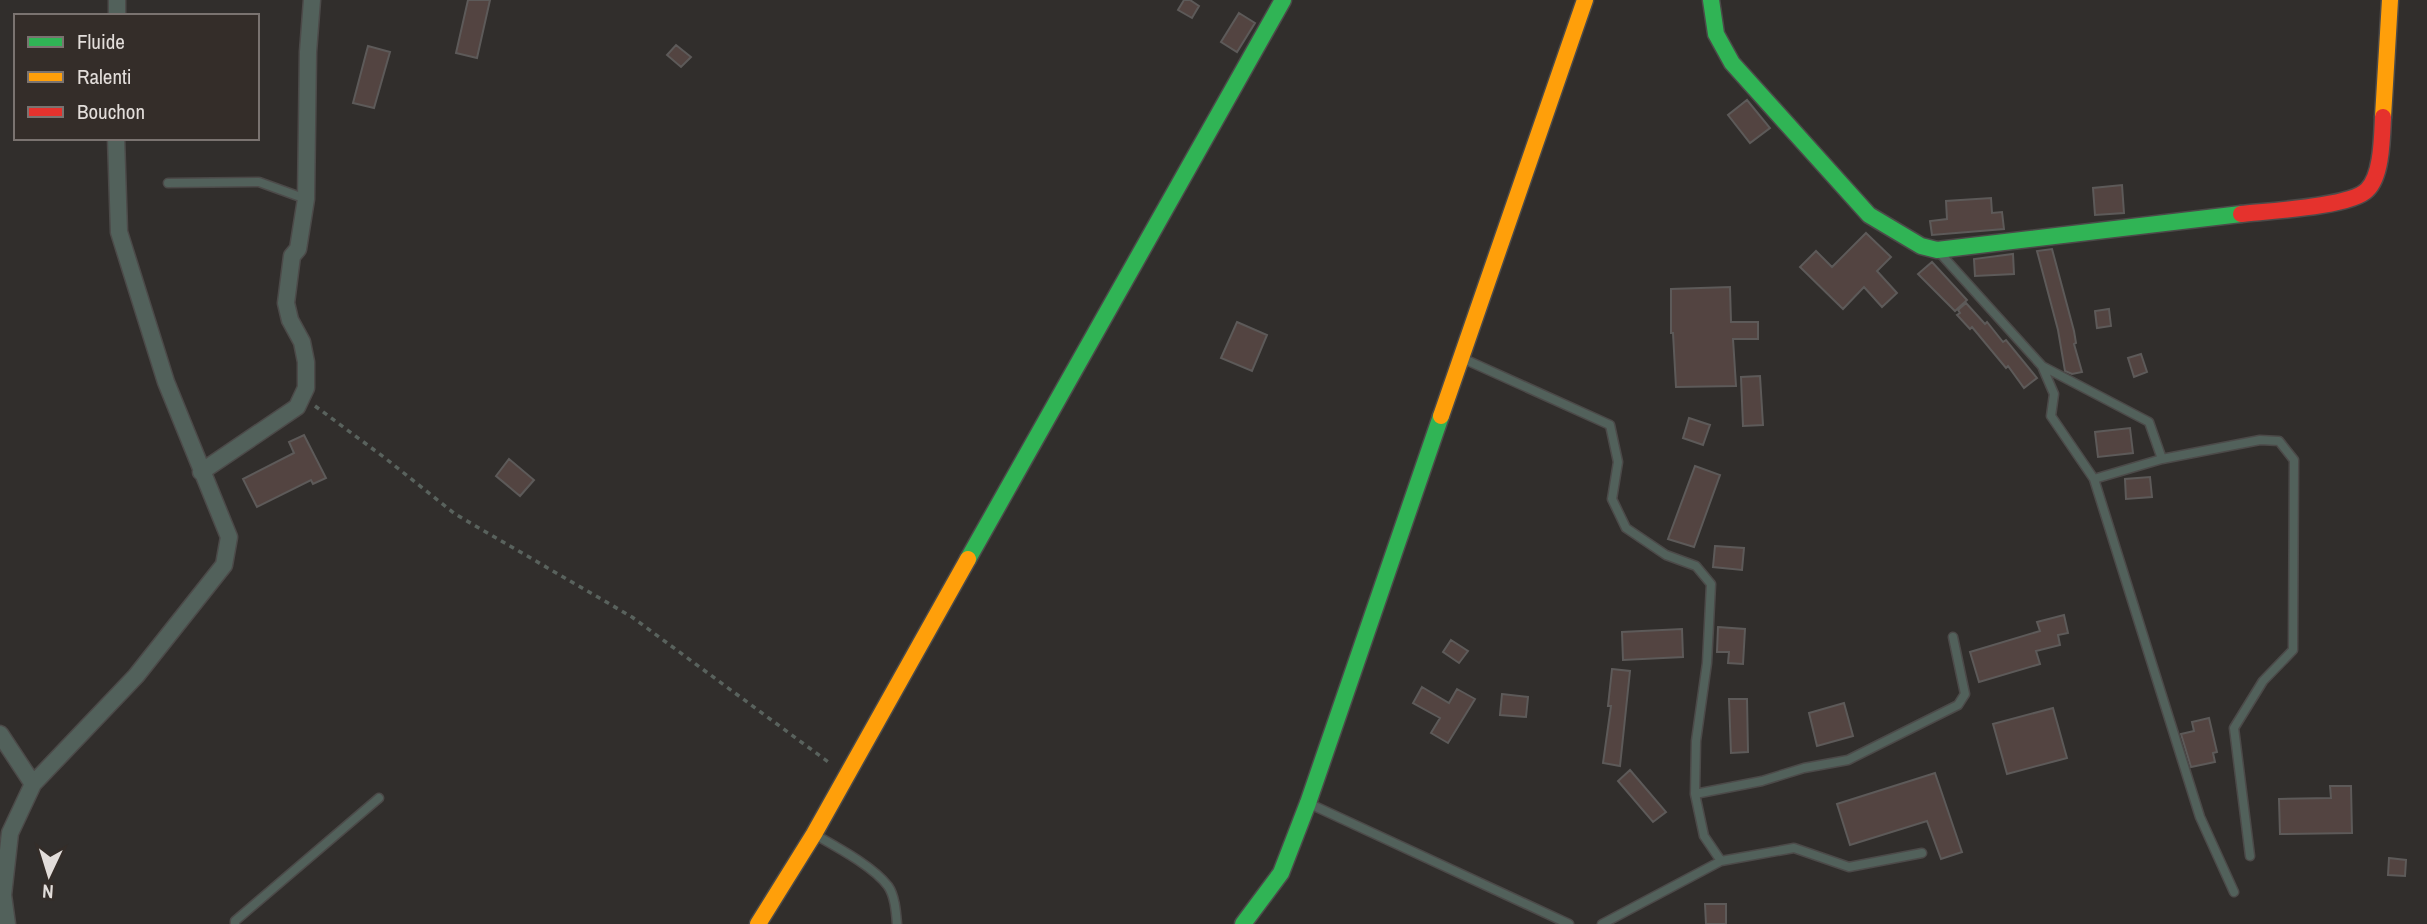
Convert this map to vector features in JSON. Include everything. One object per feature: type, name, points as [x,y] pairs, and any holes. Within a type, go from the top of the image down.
[{"type":"street","points":[[201,472],[297,407],[306,388],[306,362],[302,342],[290,320],[286,303],[292,256],[298,249],[306,199],[308,52],[313,0]]},
{"type":"street","points":[[758,924],[814,834],[1283,0]]},
{"type":"street","points":[[1243,924],[1281,873],[1308,803],[1585,0]]},
{"type":"street","points":[[1711,0],[1716,34],[1732,63],[1869,215],[1921,246],[1937,250],[2347,201],[2368,190],[2380,162],[2390,0]]},
{"type":"street","points":[[7,924],[3,895],[10,833],[33,784],[136,676],[224,565],[229,537],[156,355],[119,232],[116,140]]},
{"type":"street","points":[[0,734],[33,784]]},
{"type":"lane","points":[[168,183],[259,182],[306,199]]},
{"type":"lane","points":[[1937,250],[2042,366],[2054,394],[2051,416],[2094,479],[2200,817],[2234,892]]},
{"type":"lane","points":[[1461,357],[1609,425],[1618,462],[1612,499],[1626,528],[1666,555],[1696,566],[1711,584],[1707,663],[1696,741],[1695,794],[1704,836],[1721,861]]},
{"type":"lane","points":[[2042,366],[2149,422],[2162,459]]},
{"type":"lane","points":[[2094,479],[2162,459],[2260,440],[2280,440],[2294,460],[2293,650],[2263,681],[2234,728],[2250,856]]},
{"type":"lane","points":[[1695,794],[1762,781],[1804,768],[1848,761],[1958,705],[1965,694],[1953,637]]},
{"type":"lane","points":[[235,924],[235,921],[379,798]]},
{"type":"lane","points":[[1308,803],[1569,924]]},
{"type":"lane","points":[[814,834],[854,857],[888,886],[896,908],[897,924]]},
{"type":"lane","points":[[1602,924],[1721,861],[1794,848],[1849,867],[1922,853]]},
{"type":"path","points":[[302,396],[385,457],[455,514],[632,618],[846,776]]},
{"type":"building","points":[[468,0],[490,0],[477,58],[456,53]]},
{"type":"building","points":[[1184,0],[1190,0],[1199,6],[1192,18],[1178,10]]},
{"type":"building","points":[[1239,13],[1255,23],[1237,52],[1221,42]]},
{"type":"building","points":[[676,45],[691,57],[681,67],[667,55]]},
{"type":"building","points":[[368,46],[390,52],[374,108],[353,103]]},
{"type":"building","points":[[1747,100],[1770,128],[1750,143],[1728,115]]},
{"type":"building","points":[[2122,185],[2124,213],[2095,215],[2093,188]]},
{"type":"building","points":[[1991,198],[1992,213],[2002,212],[2004,229],[1932,235],[1930,221],[1947,219],[1946,201]]},
{"type":"building","points":[[1866,233],[1891,257],[1877,271],[1897,293],[1882,307],[1864,287],[1843,309],[1800,267],[1816,251],[1832,267]]},
{"type":"building","points":[[2052,249],[2082,372],[2072,374],[2065,371],[2058,330],[2037,251]]},
{"type":"building","points":[[2013,254],[2014,274],[1975,276],[1974,259]]},
{"type":"building","points":[[1932,262],[1967,300],[1955,311],[1918,274]]},
{"type":"building","points":[[1730,287],[1731,322],[1758,322],[1758,339],[1733,339],[1736,386],[1676,387],[1671,333],[1671,289]]},
{"type":"building","points":[[1966,303],[1985,324],[1987,322],[2003,342],[2006,340],[2037,378],[2024,388],[2008,366],[2006,368],[1972,327],[1970,329],[1957,315],[1960,313],[1958,310]]},
{"type":"building","points":[[2109,309],[2111,326],[2097,328],[2095,311]]},
{"type":"building","points":[[1237,322],[1267,335],[1252,371],[1221,358]]},
{"type":"building","points":[[2141,354],[2147,372],[2134,377],[2128,358]]},
{"type":"building","points":[[1760,376],[1763,425],[1743,426],[1741,377]]},
{"type":"building","points":[[1689,418],[1710,425],[1703,445],[1683,438]]},
{"type":"building","points":[[2130,428],[2133,453],[2098,457],[2095,432]]},
{"type":"building","points":[[304,435],[326,478],[313,484],[311,480],[257,507],[243,479],[294,453],[289,442]]},
{"type":"building","points":[[509,459],[534,480],[520,496],[496,476]]},
{"type":"building","points":[[1695,466],[1720,475],[1694,547],[1668,539]]},
{"type":"building","points":[[2150,477],[2152,497],[2126,499],[2125,479]]},
{"type":"building","points":[[1715,546],[1744,548],[1742,570],[1713,567]]},
{"type":"building","points":[[2064,615],[2068,633],[2058,635],[2060,645],[2036,651],[2040,664],[1979,682],[1970,652],[2040,631],[2037,622]]},
{"type":"building","points":[[1718,627],[1745,629],[1743,664],[1728,663],[1729,652],[1717,652]]},
{"type":"building","points":[[1682,629],[1683,657],[1623,660],[1622,632]]},
{"type":"building","points":[[1451,640],[1468,651],[1459,663],[1443,652]]},
{"type":"building","points":[[1612,669],[1630,671],[1620,766],[1603,763],[1611,706],[1608,706]]},
{"type":"building","points":[[1422,687],[1449,703],[1457,689],[1475,699],[1448,743],[1431,733],[1440,718],[1413,703]]},
{"type":"building","points":[[1502,694],[1528,697],[1526,717],[1500,715]]},
{"type":"building","points":[[1729,699],[1747,699],[1748,752],[1731,753]]},
{"type":"building","points":[[1844,703],[1853,736],[1817,746],[1809,713]]},
{"type":"building","points":[[2053,708],[2067,758],[2007,774],[1993,724]]},
{"type":"building","points":[[2209,718],[2217,752],[2213,753],[2215,762],[2191,767],[2181,734],[2194,731],[2192,722]]},
{"type":"building","points":[[1630,770],[1666,812],[1653,822],[1618,781]]},
{"type":"building","points":[[1935,773],[1962,852],[1941,859],[1927,821],[1850,845],[1837,804]]},
{"type":"building","points":[[2330,786],[2351,786],[2352,833],[2280,834],[2279,799],[2331,798]]},
{"type":"building","points":[[2389,858],[2406,860],[2405,876],[2388,875]]},
{"type":"building","points":[[1705,904],[1726,904],[1726,924],[1706,924]]},
{"type":"traffic: fast","points":[[968,559],[1283,0]]},
{"type":"traffic: fast","points":[[1711,0],[1716,34],[1732,63],[1869,215],[1921,246],[1937,250],[2241,214]]},
{"type":"traffic: fast","points":[[1243,924],[1281,873],[1308,803],[1441,416]]},
{"type":"traffic: slow","points":[[1441,416],[1585,0]]},
{"type":"traffic: slow","points":[[2383,117],[2390,0]]},
{"type":"traffic: slow","points":[[758,924],[814,834],[968,559]]},
{"type":"traffic: jam","points":[[2241,214],[2327,204],[2358,196],[2367,190],[2376,176],[2383,117]]}]
